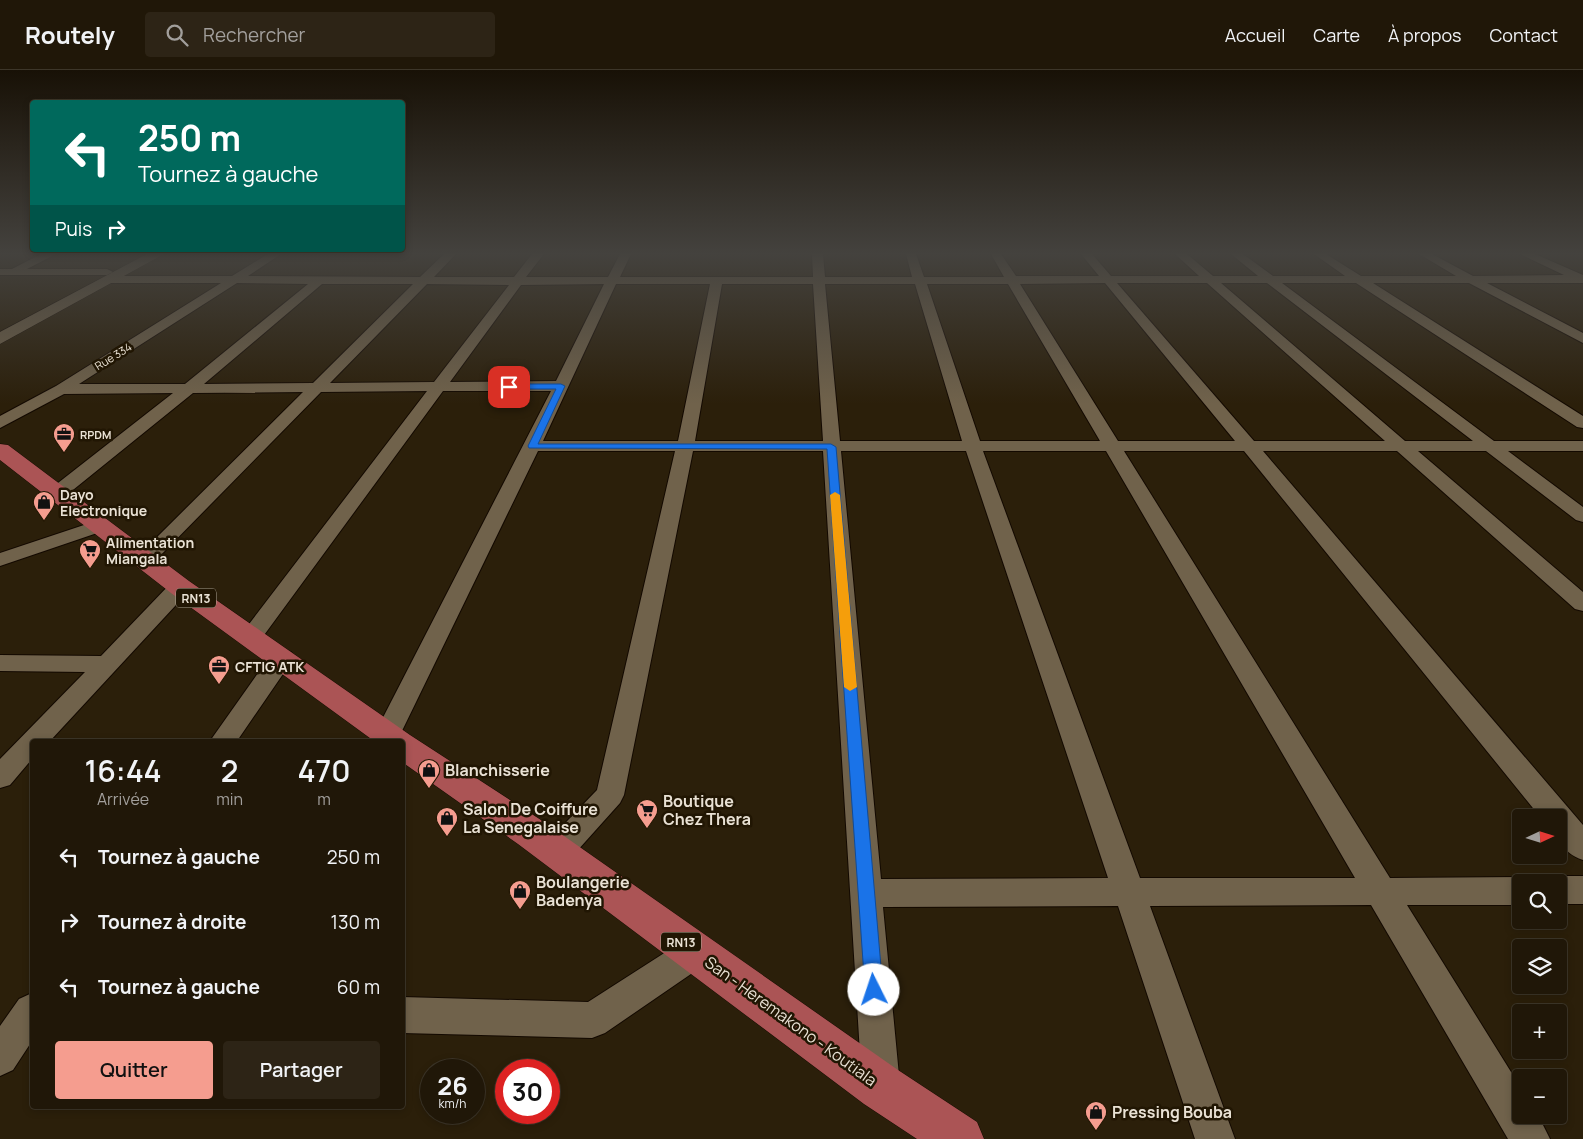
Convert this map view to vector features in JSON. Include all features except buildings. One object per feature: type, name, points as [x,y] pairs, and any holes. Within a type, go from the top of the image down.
[{"type":"main road","points":[[0,327],[48,304]]},
{"type":"main road","points":[[0,338],[59,304]]},
{"type":"main road","name":"San - Heremakono - Koutiala","points":[[0,450],[180,587],[394,739]]},
{"type":"main road","name":"San - Heremakono - Koutiala","points":[[405,747],[557,852],[882,1087],[960,1139]]},
{"type":"street","name":"Rue 334","points":[[0,422],[61,389],[197,304]]},
{"type":"street","points":[[56,494],[188,389],[290,304]]},
{"type":"street","points":[[145,560],[400,304]]},
{"type":"street","points":[[251,637],[502,304]]},
{"type":"street","points":[[395,739],[532,446],[601,304]]},
{"type":"street","points":[[557,852],[610,795],[685,447],[713,304]]},
{"type":"street","points":[[821,304],[882,1087]]},
{"type":"street","points":[[928,304],[973,446],[1198,1085],[1215,1139]]},
{"type":"street","points":[[1026,304],[1530,1139]]},
{"type":"street","points":[[1128,304],[1552,809]]},
{"type":"street","points":[[1237,304],[1583,604]]},
{"type":"street","points":[[1301,304],[1583,516]]},
{"type":"street","points":[[1396,304],[1583,423]]},
{"type":"street","points":[[1517,304],[1583,339]]},
{"type":"street","points":[[61,389],[561,386]]},
{"type":"street","points":[[532,446],[1583,446]]},
{"type":"street","points":[[0,560],[99,526]]},
{"type":"street","points":[[36,739],[180,587]]},
{"type":"street","points":[[224,739],[282,658]]},
{"type":"street","points":[[0,663],[106,664]]},
{"type":"street","points":[[0,777],[30,745]]},
{"type":"street","points":[[1568,829],[1583,847]]},
{"type":"street","points":[[1567,890],[1583,890]]},
{"type":"street","points":[[867,893],[1512,891]]},
{"type":"street","points":[[405,1015],[592,1020],[695,952]]},
{"type":"street","points":[[0,1057],[30,1014]]},
{"type":"slow traffic","points":[[835,495],[850,687]]},
{"type":"place","name":"RPDM","points":[[64,453]]},
{"type":"place","name":"Dayo Electronique","points":[[44,521]]},
{"type":"place","name":"Alimentation Miangala","points":[[90,569]]},
{"type":"place","name":"CFTIG ATK","points":[[219,685]]},
{"type":"place","name":"Blanchisserie","points":[[429,789]]},
{"type":"place","name":"Boutique Chez Thera","points":[[647,829]]},
{"type":"place","name":"Salon De Coiffure La Senegalaise","points":[[447,837]]},
{"type":"place","name":"Boulangerie Badenya","points":[[520,910]]},
{"type":"place","name":"Pressing Bouba","points":[[1096,1131]]},
{"type":"route","points":[[509,387],[561,386],[532,446],[831,447],[874,990]]}]
